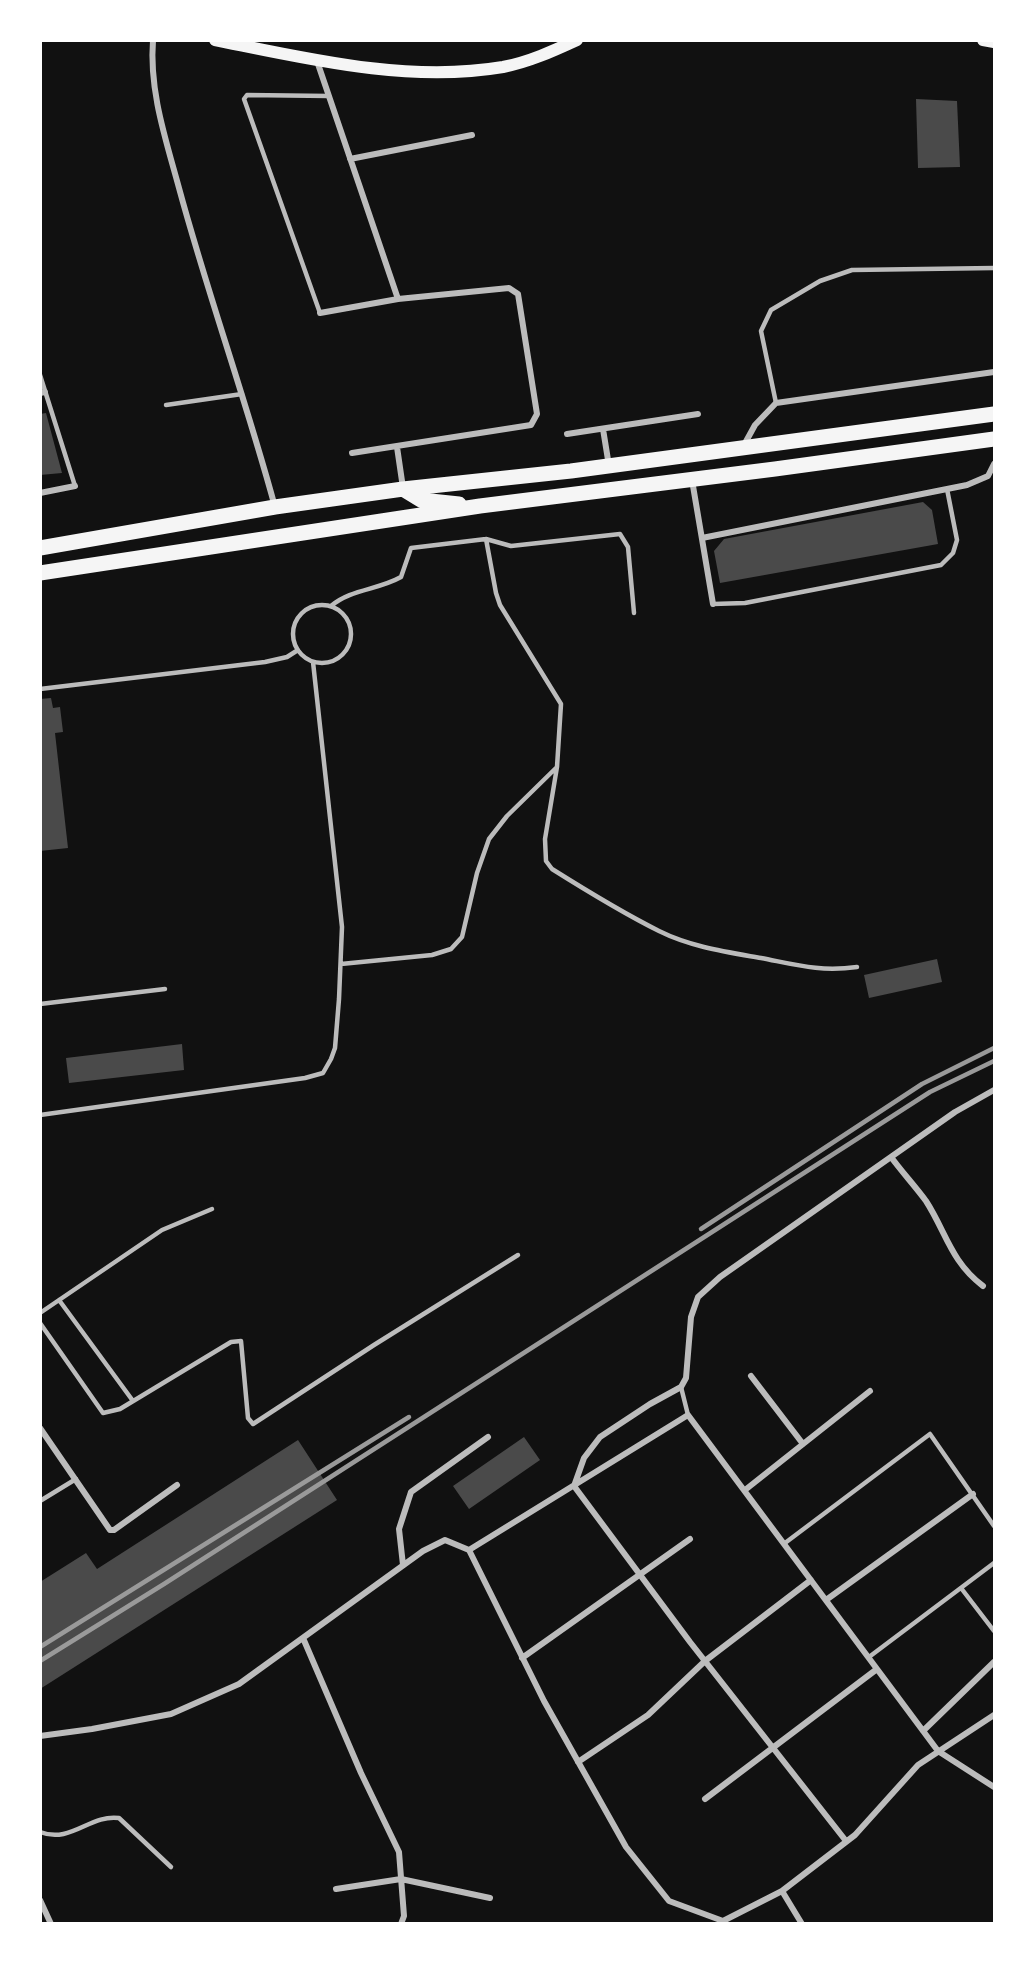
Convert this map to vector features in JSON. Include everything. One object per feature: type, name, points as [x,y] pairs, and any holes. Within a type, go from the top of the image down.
[{"type":"highway","points":[[40,548],[275,507],[404,489],[609,466],[994,414]]},
{"type":"highway","points":[[40,573],[480,506],[994,439]]},
{"type":"highway","points":[[404,489],[421,500],[480,506]]},
{"type":"main road","points":[[215,40],[317,60],[412,72],[504,67],[543,55],[577,40]]},
{"type":"main road","points":[[983,40],[994,42]]},
{"type":"street","points":[[153,40],[151,59],[159,115],[195,247],[275,507]]},
{"type":"street","points":[[317,60],[398,299]]},
{"type":"street","points":[[350,159],[472,135]]},
{"type":"street","points":[[320,313],[398,299],[509,288],[518,294],[537,414],[531,426],[352,453]]},
{"type":"street","points":[[742,448],[755,425],[776,403],[994,372]]},
{"type":"street","points":[[567,434],[698,414]]},
{"type":"street","points":[[603,429],[609,466]]},
{"type":"street","points":[[398,447],[404,489]]},
{"type":"street","points":[[702,538],[967,485],[988,476],[994,464]]},
{"type":"street","points":[[692,480],[713,604]]},
{"type":"street","points":[[40,493],[75,486]]},
{"type":"street","points":[[574,1486],[584,1458],[600,1437],[650,1404],[681,1387],[686,1378],[691,1317],[698,1297],[720,1277],[955,1112],[994,1090]]},
{"type":"street","points":[[891,1157],[926,1202],[956,1258],[983,1286]]},
{"type":"street","points":[[751,1376],[803,1444]]},
{"type":"street","points":[[745,1490],[870,1391]]},
{"type":"street","points":[[469,1550],[688,1415],[938,1751],[994,1787]]},
{"type":"street","points":[[40,1428],[110,1530],[114,1530],[177,1485]]},
{"type":"street","points":[[403,1565],[399,1529],[411,1492],[488,1437]]},
{"type":"street","points":[[574,1486],[705,1661],[846,1841]]},
{"type":"street","points":[[826,1600],[973,1494]]},
{"type":"street","points":[[522,1658],[690,1539]]},
{"type":"street","points":[[40,1736],[92,1730],[171,1714],[239,1684],[423,1551],[445,1540],[469,1550],[522,1658],[626,1847],[669,1901],[723,1921],[782,1891],[855,1835],[918,1765],[994,1715]]},
{"type":"street","points":[[578,1762],[648,1715],[705,1661],[811,1580]]},
{"type":"street","points":[[303,1638],[361,1773],[399,1852],[404,1916],[401,1923]]},
{"type":"street","points":[[923,1731],[994,1662]]},
{"type":"street","points":[[705,1799],[877,1669]]},
{"type":"street","points":[[336,1889],[401,1879],[490,1898]]},
{"type":"street","points":[[782,1891],[802,1923]]},
{"type":"street","points":[[40,1900],[51,1923]]},
{"type":"lane","points":[[320,313],[244,99],[247,95],[329,96]]},
{"type":"lane","points":[[776,403],[761,331],[771,310],[820,281],[852,270],[994,268]]},
{"type":"lane","points":[[40,375],[43,392],[75,486]]},
{"type":"lane","points":[[166,405],[242,394]]},
{"type":"lane","points":[[713,604],[745,603],[941,565],[953,553],[957,540],[947,489]]},
{"type":"lane","points":[[331,606],[346,617],[350,625],[350,642],[346,651],[334,661],[313,662],[298,650],[294,642],[295,625],[305,610],[331,606],[338,600],[356,592],[389,584],[401,578],[411,548],[486,538],[511,546],[620,534],[628,547],[634,613]]},
{"type":"lane","points":[[486,538],[500,605],[561,704],[557,767],[545,839],[546,861],[552,869],[661,932],[700,946],[819,970],[857,967]]},
{"type":"lane","points":[[40,688],[265,662],[287,657],[298,650]]},
{"type":"lane","points":[[40,1114],[305,1078],[323,1073],[335,1048],[342,927],[313,662]]},
{"type":"lane","points":[[340,964],[432,955],[451,949],[462,938],[477,873],[489,839],[507,816],[557,767]]},
{"type":"lane","points":[[40,1004],[165,989]]},
{"type":"lane","points":[[40,1313],[162,1230],[212,1209]]},
{"type":"lane","points":[[40,1323],[104,1413],[120,1409],[231,1342],[241,1341],[248,1418],[253,1424],[518,1255]]},
{"type":"lane","points":[[59,1300],[133,1401]]},
{"type":"lane","points":[[681,1387],[688,1415]]},
{"type":"lane","points":[[785,1543],[930,1434],[994,1526]]},
{"type":"lane","points":[[40,1501],[75,1479]]},
{"type":"lane","points":[[869,1657],[994,1563]]},
{"type":"lane","points":[[961,1588],[994,1631]]},
{"type":"lane","points":[[40,1832],[49,1836],[67,1834],[105,1818],[119,1818],[171,1867]]},
{"type":"building","points":[[916,99],[957,101],[960,167],[918,168]]},
{"type":"building","points":[[46,413],[62,473],[40,475],[40,414]]},
{"type":"building","points":[[923,502],[932,510],[938,544],[720,583],[714,551],[724,539]]},
{"type":"building","points":[[51,698],[53,708],[60,707],[63,732],[55,733],[68,848],[40,851],[40,699]]},
{"type":"building","points":[[937,959],[942,982],[869,998],[864,975]]},
{"type":"building","points":[[182,1044],[184,1070],[69,1083],[66,1058]]},
{"type":"building","points":[[524,1437],[540,1460],[469,1509],[453,1486]]},
{"type":"building","points":[[298,1440],[337,1500],[40,1689],[40,1582],[86,1553],[97,1569]]},
{"type":"railway","points":[[701,1229],[922,1084],[994,1048]]},
{"type":"railway","points":[[40,1661],[164,1584],[930,1092],[994,1061]]},
{"type":"railway","points":[[40,1647],[409,1417]]}]
